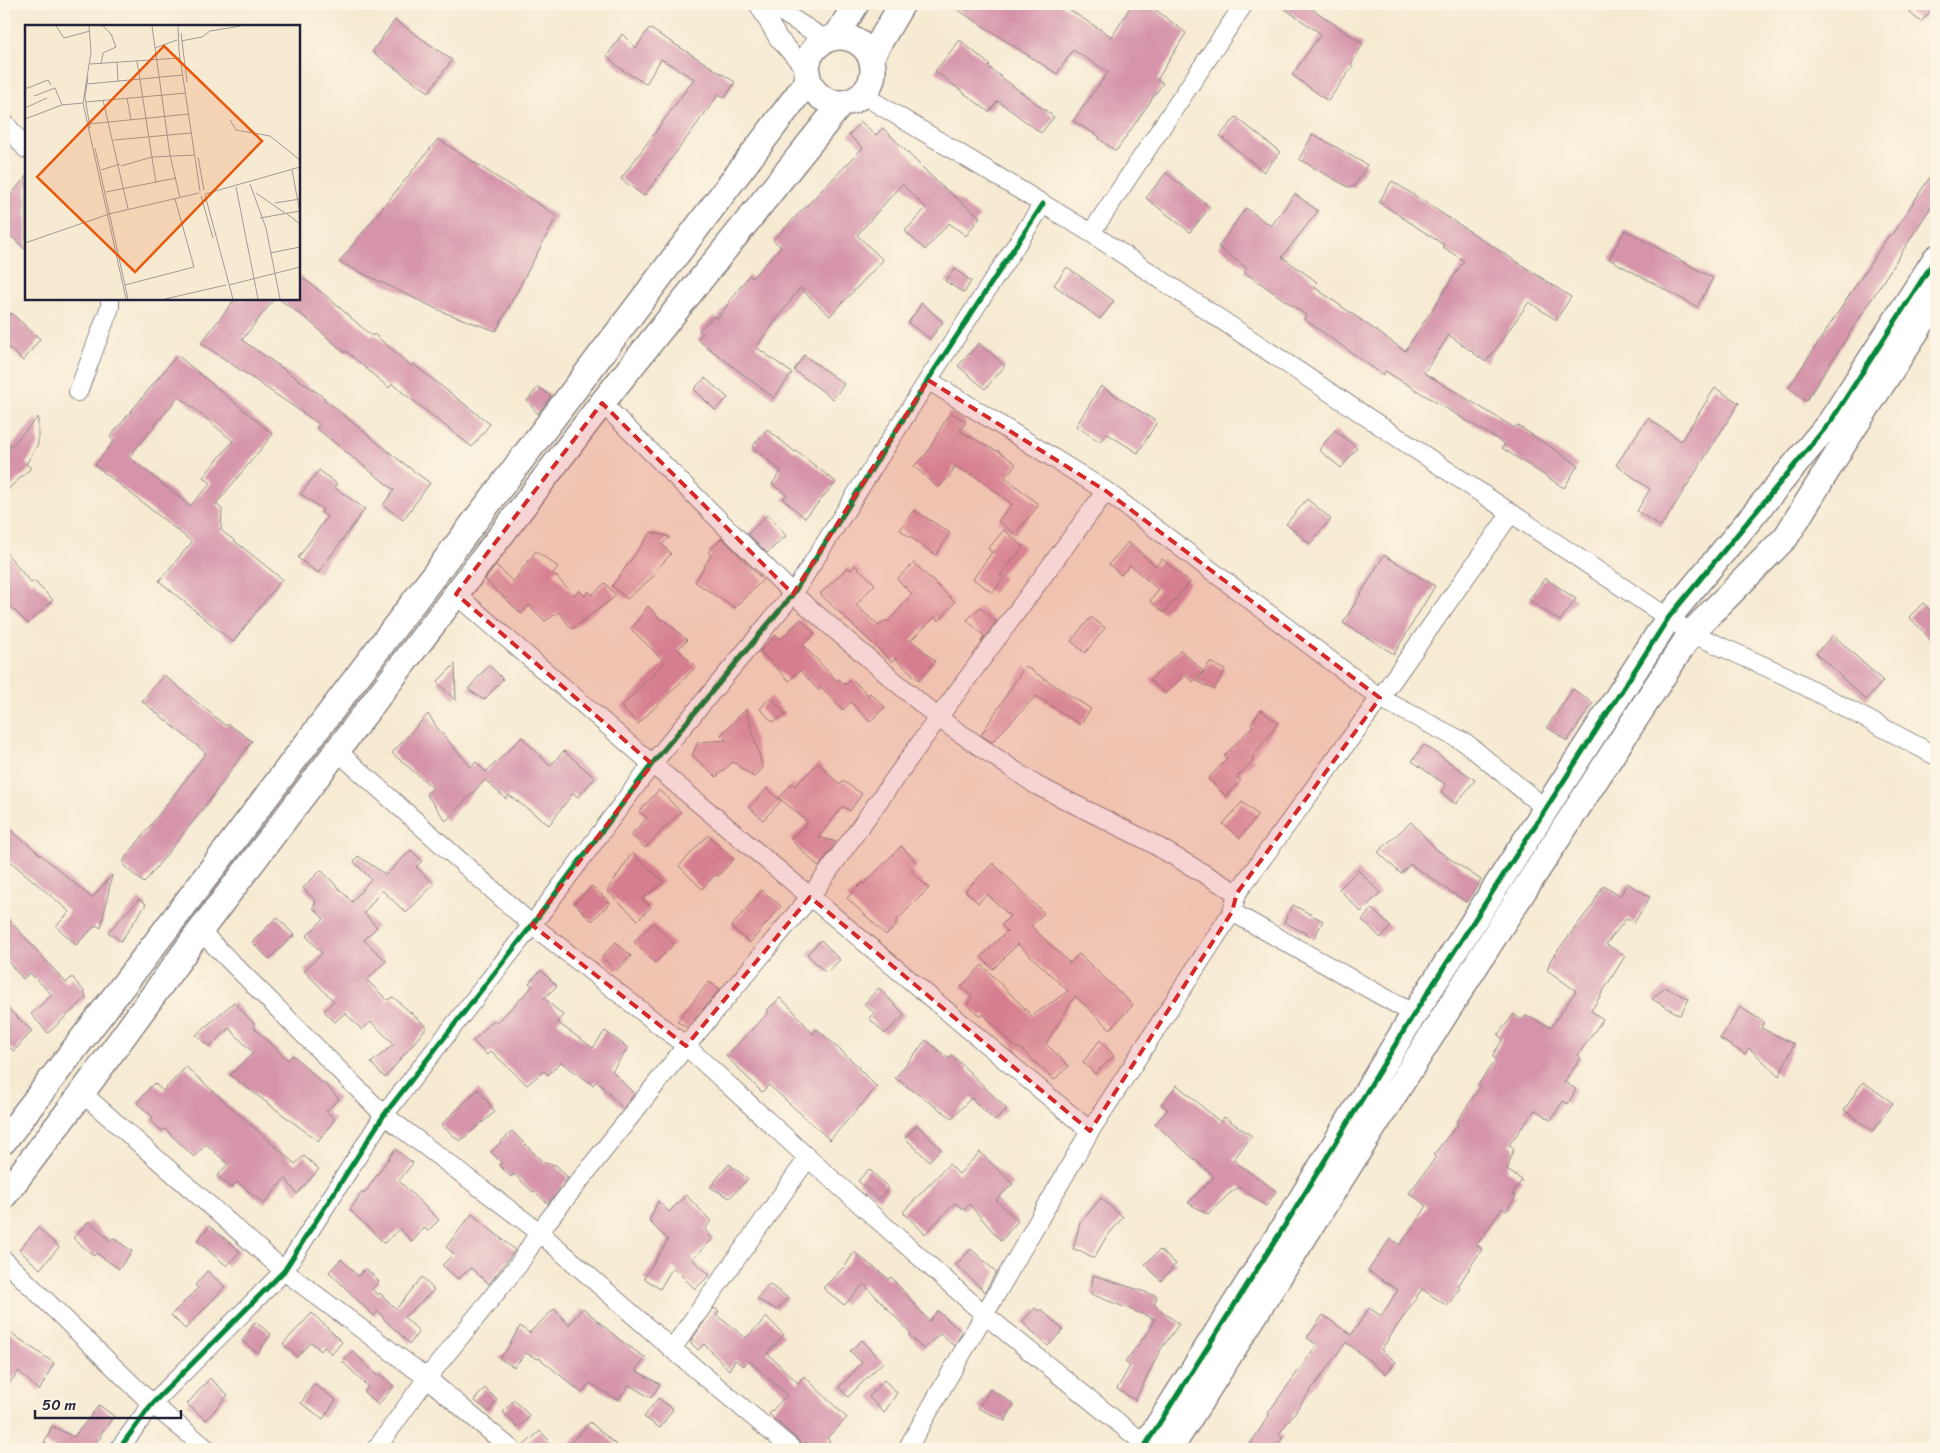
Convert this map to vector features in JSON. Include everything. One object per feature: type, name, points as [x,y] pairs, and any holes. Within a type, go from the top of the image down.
[{"type":"main road","points":[[852,100],[830,103],[820,98],[813,90],[807,75],[809,57],[816,46],[831,38],[856,4]]},
{"type":"main road","points":[[871,58],[902,4]]},
{"type":"main road","points":[[4,1196],[336,750],[602,403],[852,100],[870,87],[873,78],[873,67],[871,58],[863,46],[850,38],[831,38]]},
{"type":"main road","points":[[4,1141],[188,901],[807,75]]},
{"type":"main road","points":[[1144,1447],[1294,1211],[1414,1014],[1668,617],[1831,421],[1936,258]]},
{"type":"main road","points":[[1170,1449],[1499,929],[1691,633],[1786,537],[1936,301]]},
{"type":"street","points":[[758,4],[778,38],[807,75]]},
{"type":"street","points":[[769,4],[831,38]]},
{"type":"street","points":[[1091,233],[1244,4]]},
{"type":"street","points":[[852,100],[1043,204],[1091,233],[1691,633],[1786,676],[1936,756]]},
{"type":"street","points":[[4,122],[25,147]]},
{"type":"street","points":[[119,1449],[152,1404],[284,1271],[384,1115],[532,925],[652,764],[793,594],[928,380],[1043,204]]},
{"type":"street","points":[[78,392],[110,308],[110,300]]},
{"type":"street","points":[[928,380],[1106,491],[1380,698],[1466,743],[1546,809]]},
{"type":"street","points":[[602,403],[793,594],[938,718],[1036,785],[1148,841],[1237,893]]},
{"type":"street","points":[[376,1449],[427,1378],[519,1264],[539,1232],[686,1046],[810,897],[938,718],[1106,491]]},
{"type":"street","points":[[907,1449],[1090,1131],[1232,912],[1237,893],[1380,698],[1511,513]]},
{"type":"street","points":[[456,594],[652,764],[1090,1131]]},
{"type":"street","points":[[336,750],[532,925],[686,1046],[808,1158],[984,1314],[1144,1447]]},
{"type":"street","points":[[1232,912],[1414,1014]]},
{"type":"street","points":[[200,931],[384,1115],[539,1232],[672,1349],[792,1449]]},
{"type":"street","points":[[82,1093],[284,1271],[427,1378],[511,1449]]},
{"type":"street","points":[[672,1349],[808,1158]]},
{"type":"street","points":[[4,1260],[152,1404],[207,1449]]},
{"type":"highlighted area","points":[[928,380],[1106,491],[1380,698],[1237,893],[1232,912],[1090,1131],[810,897],[686,1046],[532,925],[652,764],[456,594],[602,403],[793,594]]},
{"type":"building","points":[[949,4],[1060,4],[1112,37],[1132,4],[1148,4],[1186,33],[1157,80],[1163,83],[1116,151],[1099,139],[1100,137],[1073,121],[1108,72],[1073,50],[1057,74]]},
{"type":"building","points":[[1278,4],[1305,4],[1363,44],[1351,64],[1353,66],[1328,101],[1292,75],[1321,34]]},
{"type":"building","points":[[1916,4],[1936,4],[1921,22],[1909,12]]},
{"type":"building","points":[[395,20],[452,60],[429,92],[372,52]]},
{"type":"building","points":[[649,28],[735,82],[725,98],[719,94],[644,196],[621,179],[694,79],[661,59],[646,84],[621,69],[607,56],[622,34],[636,48]]},
{"type":"building","points":[[960,40],[990,65],[988,67],[1054,117],[1041,133],[998,101],[989,112],[935,71]]},
{"type":"building","points":[[1236,117],[1280,152],[1264,172],[1220,136]]},
{"type":"building","points":[[861,122],[876,135],[883,128],[939,184],[980,217],[966,236],[949,223],[925,250],[905,231],[926,208],[902,184],[857,235],[883,260],[830,316],[800,288],[756,347],[792,373],[774,398],[697,339],[703,334],[699,330],[714,316],[717,319],[749,275],[752,278],[781,247],[773,240],[863,148],[849,135]]},
{"type":"building","points":[[1313,134],[1367,165],[1354,187],[1348,187],[1299,159]]},
{"type":"building","points":[[438,139],[557,216],[496,331],[443,312],[339,262]]},
{"type":"building","points":[[1936,168],[1936,199],[1806,401],[1789,387],[1889,235],[1891,236]]},
{"type":"building","points":[[1166,173],[1210,207],[1190,232],[1146,198]]},
{"type":"building","points":[[25,177],[25,249],[4,230],[4,186],[11,195]]},
{"type":"building","points":[[1392,181],[1571,297],[1556,320],[1529,302],[1486,362],[1449,335],[1424,373],[1515,428],[1517,425],[1578,465],[1564,488],[1502,448],[1505,444],[1385,371],[1383,375],[1304,319],[1306,315],[1244,272],[1247,268],[1218,247],[1246,208],[1271,226],[1295,194],[1318,211],[1282,257],[1317,282],[1314,287],[1405,351],[1464,261],[1443,247],[1444,245],[1379,202]]},
{"type":"building","points":[[1625,230],[1713,278],[1697,307],[1609,259]]},
{"type":"building","points":[[1067,267],[1114,301],[1100,319],[1054,285]]},
{"type":"building","points":[[955,269],[971,281],[964,293],[945,281]]},
{"type":"building","points":[[300,276],[372,336],[374,334],[411,366],[413,364],[490,424],[472,447],[392,384],[389,388],[346,351],[345,353],[307,319],[280,300],[300,300]]},
{"type":"building","points":[[234,300],[273,300],[242,340],[325,398],[399,460],[430,483],[403,520],[383,505],[394,490],[316,428],[319,424],[201,343]]},
{"type":"building","points":[[922,303],[943,322],[930,339],[908,323]]},
{"type":"building","points":[[11,313],[40,339],[23,361],[4,343],[4,320]]},
{"type":"building","points":[[979,343],[1005,366],[985,389],[958,366]]},
{"type":"building","points":[[177,355],[273,434],[216,504],[222,509],[221,530],[282,579],[233,642],[159,581],[192,542],[95,465],[114,441],[110,437]],"holes":[[[179,396],[233,441],[203,477],[211,483],[190,506],[129,457]]]},
{"type":"building","points":[[804,355],[844,384],[833,399],[794,370]]},
{"type":"building","points":[[705,378],[728,398],[715,410],[694,389]]},
{"type":"building","points":[[1101,386],[1157,422],[1138,453],[1106,433],[1100,442],[1076,426]]},
{"type":"building","points":[[538,387],[551,396],[538,414],[527,401]]},
{"type":"building","points":[[1715,388],[1739,403],[1661,527],[1637,511],[1650,489],[1616,465],[1648,418],[1681,441]]},
{"type":"building","points":[[950,412],[966,422],[960,431],[997,450],[1016,464],[1005,477],[1039,505],[1015,534],[998,521],[1012,504],[976,477],[954,466],[951,475],[938,488],[914,466],[927,453]]},
{"type":"building","points":[[38,417],[38,444],[26,464],[31,468],[4,493],[4,454]]},
{"type":"building","points":[[767,429],[836,482],[805,518],[783,499],[787,495],[772,484],[781,471],[752,447]]},
{"type":"building","points":[[1335,430],[1357,448],[1341,468],[1319,450]]},
{"type":"building","points":[[319,470],[337,484],[334,487],[365,509],[318,573],[298,558],[327,517],[321,513],[323,510],[301,494]]},
{"type":"building","points":[[1307,499],[1331,519],[1310,544],[1286,524]]},
{"type":"building","points":[[914,510],[950,533],[936,555],[900,530]]},
{"type":"building","points":[[768,514],[786,536],[767,553],[748,534]]},
{"type":"building","points":[[1004,530],[1024,547],[1000,575],[1004,577],[993,593],[973,579],[992,552],[988,549]]},
{"type":"building","points":[[651,532],[670,537],[662,544],[671,554],[653,573],[655,575],[627,599],[612,586]]},
{"type":"building","points":[[722,538],[763,580],[734,608],[695,582],[711,555],[708,552]]},
{"type":"building","points":[[1128,542],[1156,566],[1162,559],[1190,582],[1164,613],[1150,601],[1159,590],[1130,565],[1121,575],[1109,564]]},
{"type":"building","points":[[4,550],[31,583],[34,581],[53,600],[28,624],[4,600]]},
{"type":"building","points":[[536,551],[558,567],[553,573],[574,595],[579,590],[585,596],[588,591],[592,595],[605,583],[616,596],[572,629],[559,612],[545,621],[529,605],[522,614],[485,580],[496,565],[513,582]]},
{"type":"building","points":[[1384,555],[1435,586],[1394,654],[1343,623]]},
{"type":"building","points":[[914,563],[955,602],[939,621],[935,617],[911,640],[935,661],[919,680],[895,658],[892,662],[820,594],[848,567],[851,570],[855,565],[875,584],[856,605],[879,626],[886,620],[888,622],[912,594],[897,579]]},
{"type":"building","points":[[1545,578],[1576,599],[1560,621],[1529,600]]},
{"type":"building","points":[[1923,603],[1936,617],[1936,645],[1909,617]]},
{"type":"building","points":[[648,606],[662,621],[664,619],[687,640],[678,649],[696,667],[638,724],[621,707],[665,662],[631,629]]},
{"type":"building","points":[[980,607],[996,622],[981,642],[984,636],[967,620]]},
{"type":"building","points":[[1091,617],[1105,628],[1085,653],[1071,641]]},
{"type":"building","points":[[801,619],[815,634],[803,645],[837,681],[839,679],[845,685],[852,679],[868,695],[870,693],[885,707],[870,722],[851,702],[843,710],[821,687],[818,690],[800,670],[789,681],[760,651],[776,635],[781,639]]},
{"type":"building","points":[[1833,635],[1883,681],[1866,700],[1816,653]]},
{"type":"building","points":[[1181,650],[1203,671],[1193,682],[1185,675],[1165,694],[1150,680]]},
{"type":"building","points":[[1210,662],[1225,670],[1214,690],[1197,681]]},
{"type":"building","points":[[455,664],[456,701],[437,682]]},
{"type":"building","points":[[489,665],[503,679],[484,700],[468,689]]},
{"type":"building","points":[[1025,666],[1091,709],[1080,725],[1036,696],[992,742],[981,735]]},
{"type":"building","points":[[164,675],[226,726],[228,724],[252,741],[206,805],[144,883],[124,866],[124,860],[206,753],[142,701]]},
{"type":"building","points":[[1573,689],[1593,703],[1567,741],[1547,727]]},
{"type":"building","points":[[770,697],[786,714],[773,722],[760,709]]},
{"type":"building","points":[[746,709],[763,768],[754,777],[733,762],[716,777],[692,755],[698,742],[727,740],[721,735]]},
{"type":"building","points":[[1261,710],[1278,723],[1252,758],[1254,760],[1237,777],[1241,780],[1226,796],[1208,779],[1227,758],[1224,756],[1253,726],[1251,724]]},
{"type":"building","points":[[428,714],[438,729],[471,767],[476,762],[486,772],[522,737],[550,766],[564,751],[595,778],[578,797],[573,793],[549,825],[509,795],[506,799],[485,780],[446,821],[426,794],[433,788],[392,753]]},
{"type":"building","points":[[1424,745],[1475,780],[1456,804],[1441,792],[1446,785],[1412,761]]},
{"type":"building","points":[[818,763],[840,785],[843,781],[862,794],[850,811],[843,806],[819,837],[836,842],[819,867],[790,839],[808,822],[779,798],[792,783],[795,786]]},
{"type":"building","points":[[767,788],[781,801],[763,820],[749,807]]},
{"type":"building","points":[[659,790],[681,812],[645,848],[631,835],[647,818],[639,811]]},
{"type":"building","points":[[1242,802],[1258,815],[1240,838],[1223,824]]},
{"type":"building","points":[[1411,822],[1437,850],[1481,880],[1466,902],[1410,864],[1401,874],[1378,852]]},
{"type":"building","points":[[4,824],[92,898],[112,875],[101,928],[96,925],[76,945],[56,926],[70,912],[4,856]]},
{"type":"building","points":[[708,835],[734,859],[702,889],[679,866]]},
{"type":"building","points":[[901,846],[918,864],[911,871],[929,888],[895,922],[897,925],[886,935],[847,898],[862,883],[864,884]]},
{"type":"building","points":[[411,850],[422,861],[416,867],[434,884],[406,913],[382,890],[364,913],[377,927],[364,940],[386,961],[367,980],[387,1000],[393,997],[427,1027],[385,1078],[371,1063],[394,1044],[371,1022],[362,1030],[345,1013],[335,1022],[324,1011],[334,1001],[304,971],[322,953],[306,936],[324,919],[313,908],[316,901],[303,888],[321,870],[352,902],[371,879],[354,862],[358,856],[386,875]]},
{"type":"building","points":[[632,853],[664,882],[642,899],[651,907],[638,920],[607,891]]},
{"type":"building","points":[[993,863],[1044,913],[1031,926],[1070,963],[1079,954],[1133,1005],[1110,1029],[1075,996],[1046,1044],[1069,1066],[1054,1080],[1019,1047],[1017,1049],[983,1014],[981,1017],[967,1004],[972,997],[961,987],[982,965],[1032,1016],[1068,991],[1018,944],[993,969],[981,957],[1007,931],[1001,925],[1010,916],[987,894],[978,903],[965,891]]},
{"type":"building","points":[[1358,870],[1380,893],[1361,912],[1339,889]]},
{"type":"building","points":[[1627,883],[1650,897],[1634,923],[1627,918],[1606,944],[1625,956],[1591,1011],[1603,1019],[1578,1055],[1581,1058],[1564,1082],[1576,1089],[1568,1104],[1563,1101],[1551,1120],[1535,1110],[1509,1145],[1514,1148],[1507,1170],[1522,1180],[1512,1194],[1516,1196],[1506,1211],[1502,1208],[1477,1245],[1482,1249],[1458,1286],[1460,1288],[1447,1306],[1422,1289],[1381,1350],[1396,1362],[1386,1374],[1346,1342],[1279,1434],[1283,1437],[1275,1449],[1247,1449],[1269,1415],[1268,1413],[1317,1345],[1307,1338],[1323,1315],[1351,1335],[1369,1308],[1381,1316],[1398,1290],[1368,1271],[1390,1239],[1400,1245],[1427,1206],[1409,1193],[1436,1157],[1433,1155],[1458,1124],[1456,1123],[1480,1087],[1478,1085],[1496,1059],[1492,1056],[1503,1039],[1498,1035],[1514,1014],[1521,1020],[1526,1016],[1551,1027],[1576,991],[1547,970],[1551,959],[1592,906],[1603,886],[1620,896]]},
{"type":"building","points":[[592,886],[610,903],[592,921],[574,903]]},
{"type":"building","points":[[762,890],[781,906],[750,943],[731,927]]},
{"type":"building","points":[[139,899],[146,904],[121,941],[108,932]]},
{"type":"building","points":[[1293,905],[1323,921],[1314,938],[1284,922]]},
{"type":"building","points":[[1372,909],[1391,927],[1381,938],[1362,920]]},
{"type":"building","points":[[4,914],[66,983],[72,977],[84,991],[86,998],[48,1033],[31,1014],[52,995],[30,973],[23,979],[4,957]]},
{"type":"building","points":[[277,917],[294,935],[269,959],[252,942]]},
{"type":"building","points":[[653,923],[674,944],[655,963],[634,942]]},
{"type":"building","points":[[821,940],[840,960],[826,973],[807,954]]},
{"type":"building","points":[[616,942],[631,956],[616,971],[602,957]]},
{"type":"building","points":[[541,970],[557,986],[544,998],[563,1015],[557,1022],[593,1048],[605,1031],[628,1048],[612,1071],[634,1094],[623,1109],[597,1081],[593,1085],[561,1062],[548,1075],[544,1071],[527,1085],[491,1051],[487,1055],[473,1041],[494,1020],[497,1023],[533,986],[529,983]]},
{"type":"building","points":[[709,982],[720,989],[687,1028],[677,1021]]},
{"type":"building","points":[[1665,987],[1689,999],[1680,1015],[1652,999]]},
{"type":"building","points":[[879,988],[905,1015],[885,1034],[869,1018],[874,1013],[864,1004]]},
{"type":"building","points":[[780,998],[813,1034],[817,1029],[859,1067],[877,1087],[830,1140],[769,1085],[762,1092],[726,1056]]},
{"type":"building","points":[[234,1002],[256,1026],[254,1028],[288,1060],[293,1055],[339,1099],[326,1111],[335,1119],[318,1141],[230,1075],[253,1053],[229,1028],[210,1047],[196,1035]]},
{"type":"building","points":[[4,1005],[32,1031],[14,1051],[4,1043]]},
{"type":"building","points":[[1740,1007],[1764,1022],[1761,1028],[1794,1044],[1779,1076],[1749,1048],[1745,1054],[1720,1039]]},
{"type":"building","points":[[926,1040],[949,1059],[952,1055],[1007,1109],[995,1121],[971,1098],[952,1118],[895,1078]]},
{"type":"building","points":[[1100,1040],[1114,1056],[1095,1074],[1083,1062]]},
{"type":"building","points":[[186,1067],[295,1164],[304,1156],[319,1169],[297,1194],[285,1178],[264,1204],[237,1182],[231,1188],[217,1176],[228,1164],[206,1144],[194,1157],[165,1129],[162,1131],[151,1120],[153,1117],[137,1103],[154,1083],[163,1091]]},
{"type":"building","points":[[1863,1082],[1893,1103],[1873,1131],[1844,1110]]},
{"type":"building","points":[[1177,1085],[1220,1122],[1224,1117],[1252,1136],[1233,1160],[1276,1191],[1266,1206],[1239,1187],[1208,1214],[1188,1203],[1214,1177],[1155,1124],[1168,1109],[1161,1104]]},
{"type":"building","points":[[478,1089],[495,1112],[460,1141],[441,1125]]},
{"type":"building","points":[[917,1125],[941,1149],[929,1161],[905,1138]]},
{"type":"building","points":[[512,1131],[544,1163],[556,1165],[568,1178],[548,1204],[514,1174],[511,1177],[499,1165],[502,1163],[491,1152]]},
{"type":"building","points":[[395,1149],[413,1163],[399,1181],[439,1220],[428,1231],[424,1228],[412,1242],[400,1229],[384,1243],[350,1210],[362,1192],[364,1194]]},
{"type":"building","points":[[980,1152],[1013,1184],[996,1200],[1018,1221],[1001,1241],[969,1204],[964,1210],[955,1203],[925,1234],[903,1212],[949,1164],[959,1174]]},
{"type":"building","points":[[729,1164],[748,1179],[730,1198],[710,1187]]},
{"type":"building","points":[[869,1169],[889,1188],[879,1199],[858,1181]]},
{"type":"building","points":[[686,1195],[711,1221],[705,1229],[713,1239],[692,1259],[710,1275],[695,1289],[673,1267],[660,1289],[644,1278],[668,1240],[649,1221],[658,1201],[669,1212]]},
{"type":"building","points":[[1101,1198],[1123,1217],[1105,1239],[1094,1258],[1073,1249],[1080,1223]]},
{"type":"building","points":[[472,1214],[515,1250],[489,1284],[471,1268],[458,1279],[442,1265],[454,1254],[446,1247]]},
{"type":"building","points":[[89,1221],[111,1241],[113,1238],[132,1251],[119,1269],[96,1253],[94,1256],[73,1238]]},
{"type":"building","points":[[209,1226],[240,1251],[227,1266],[197,1241]]},
{"type":"building","points":[[38,1228],[59,1247],[40,1269],[19,1250]]},
{"type":"building","points":[[971,1249],[996,1272],[985,1292],[956,1265]]},
{"type":"building","points":[[1160,1250],[1176,1264],[1161,1281],[1145,1264]]},
{"type":"building","points":[[854,1252],[889,1279],[891,1277],[929,1321],[938,1311],[962,1332],[954,1346],[940,1334],[923,1349],[909,1335],[911,1333],[864,1284],[844,1305],[823,1288],[846,1265]]},
{"type":"building","points":[[341,1259],[358,1276],[366,1268],[379,1282],[372,1289],[378,1295],[380,1293],[396,1309],[422,1277],[434,1290],[404,1317],[419,1331],[410,1344],[378,1311],[374,1316],[329,1272]]},
{"type":"building","points":[[207,1271],[225,1287],[185,1329],[171,1315],[198,1288],[195,1285]]},
{"type":"building","points":[[1093,1275],[1157,1296],[1154,1305],[1179,1324],[1161,1349],[1135,1400],[1117,1389],[1130,1366],[1125,1362],[1150,1329],[1155,1319],[1091,1294]]},
{"type":"building","points":[[769,1284],[788,1298],[777,1310],[757,1299]]},
{"type":"building","points":[[583,1308],[621,1341],[646,1358],[635,1370],[660,1384],[651,1398],[629,1385],[618,1400],[590,1383],[582,1393],[539,1358],[526,1353],[514,1367],[499,1358],[506,1351],[520,1326],[529,1333],[554,1309],[569,1325]]},
{"type":"building","points":[[714,1308],[719,1311],[716,1315],[746,1338],[767,1317],[784,1335],[767,1353],[798,1383],[804,1376],[847,1418],[827,1438],[830,1442],[822,1449],[814,1449],[806,1442],[802,1446],[799,1441],[769,1414],[787,1395],[748,1360],[744,1366],[735,1360],[729,1370],[704,1344],[698,1350],[690,1342]]},
{"type":"building","points":[[1035,1308],[1039,1311],[1041,1309],[1063,1330],[1048,1346],[1022,1322]]},
{"type":"building","points":[[312,1313],[342,1342],[332,1354],[324,1347],[321,1351],[311,1342],[297,1357],[283,1344]]},
{"type":"building","points":[[255,1322],[271,1334],[258,1353],[242,1341]]},
{"type":"building","points":[[4,1328],[54,1363],[39,1391],[19,1371],[4,1390]]},
{"type":"building","points":[[862,1340],[883,1362],[848,1397],[839,1387],[862,1363],[850,1351]]},
{"type":"building","points":[[353,1351],[377,1376],[379,1374],[394,1386],[378,1405],[364,1392],[368,1387],[342,1361]]},
{"type":"building","points":[[210,1378],[228,1395],[206,1420],[187,1404]]},
{"type":"building","points":[[884,1380],[897,1393],[884,1413],[869,1397]]},
{"type":"building","points":[[314,1384],[336,1400],[323,1419],[301,1403]]},
{"type":"building","points":[[485,1388],[497,1400],[489,1412],[474,1400]]},
{"type":"building","points":[[990,1389],[1014,1404],[1005,1421],[978,1408]]},
{"type":"building","points":[[658,1398],[673,1409],[660,1428],[644,1417]]},
{"type":"building","points":[[514,1400],[530,1416],[518,1428],[503,1412]]},
{"type":"building","points":[[99,1405],[114,1416],[100,1435],[101,1437],[93,1445],[101,1449],[58,1449],[44,1443],[52,1426],[74,1437]]},
{"type":"building","points":[[590,1422],[621,1449],[565,1449]]},
{"type":"building","points":[[540,1431],[558,1449],[521,1449],[521,1448]]},
{"type":"cycle path","points":[[119,1449],[152,1404],[284,1271],[384,1115],[532,925],[652,764],[793,594],[928,380],[1043,204]]},
{"type":"cycle path","points":[[1143,1449],[1294,1211],[1414,1014],[1669,617],[1831,421],[1936,258]]}]
